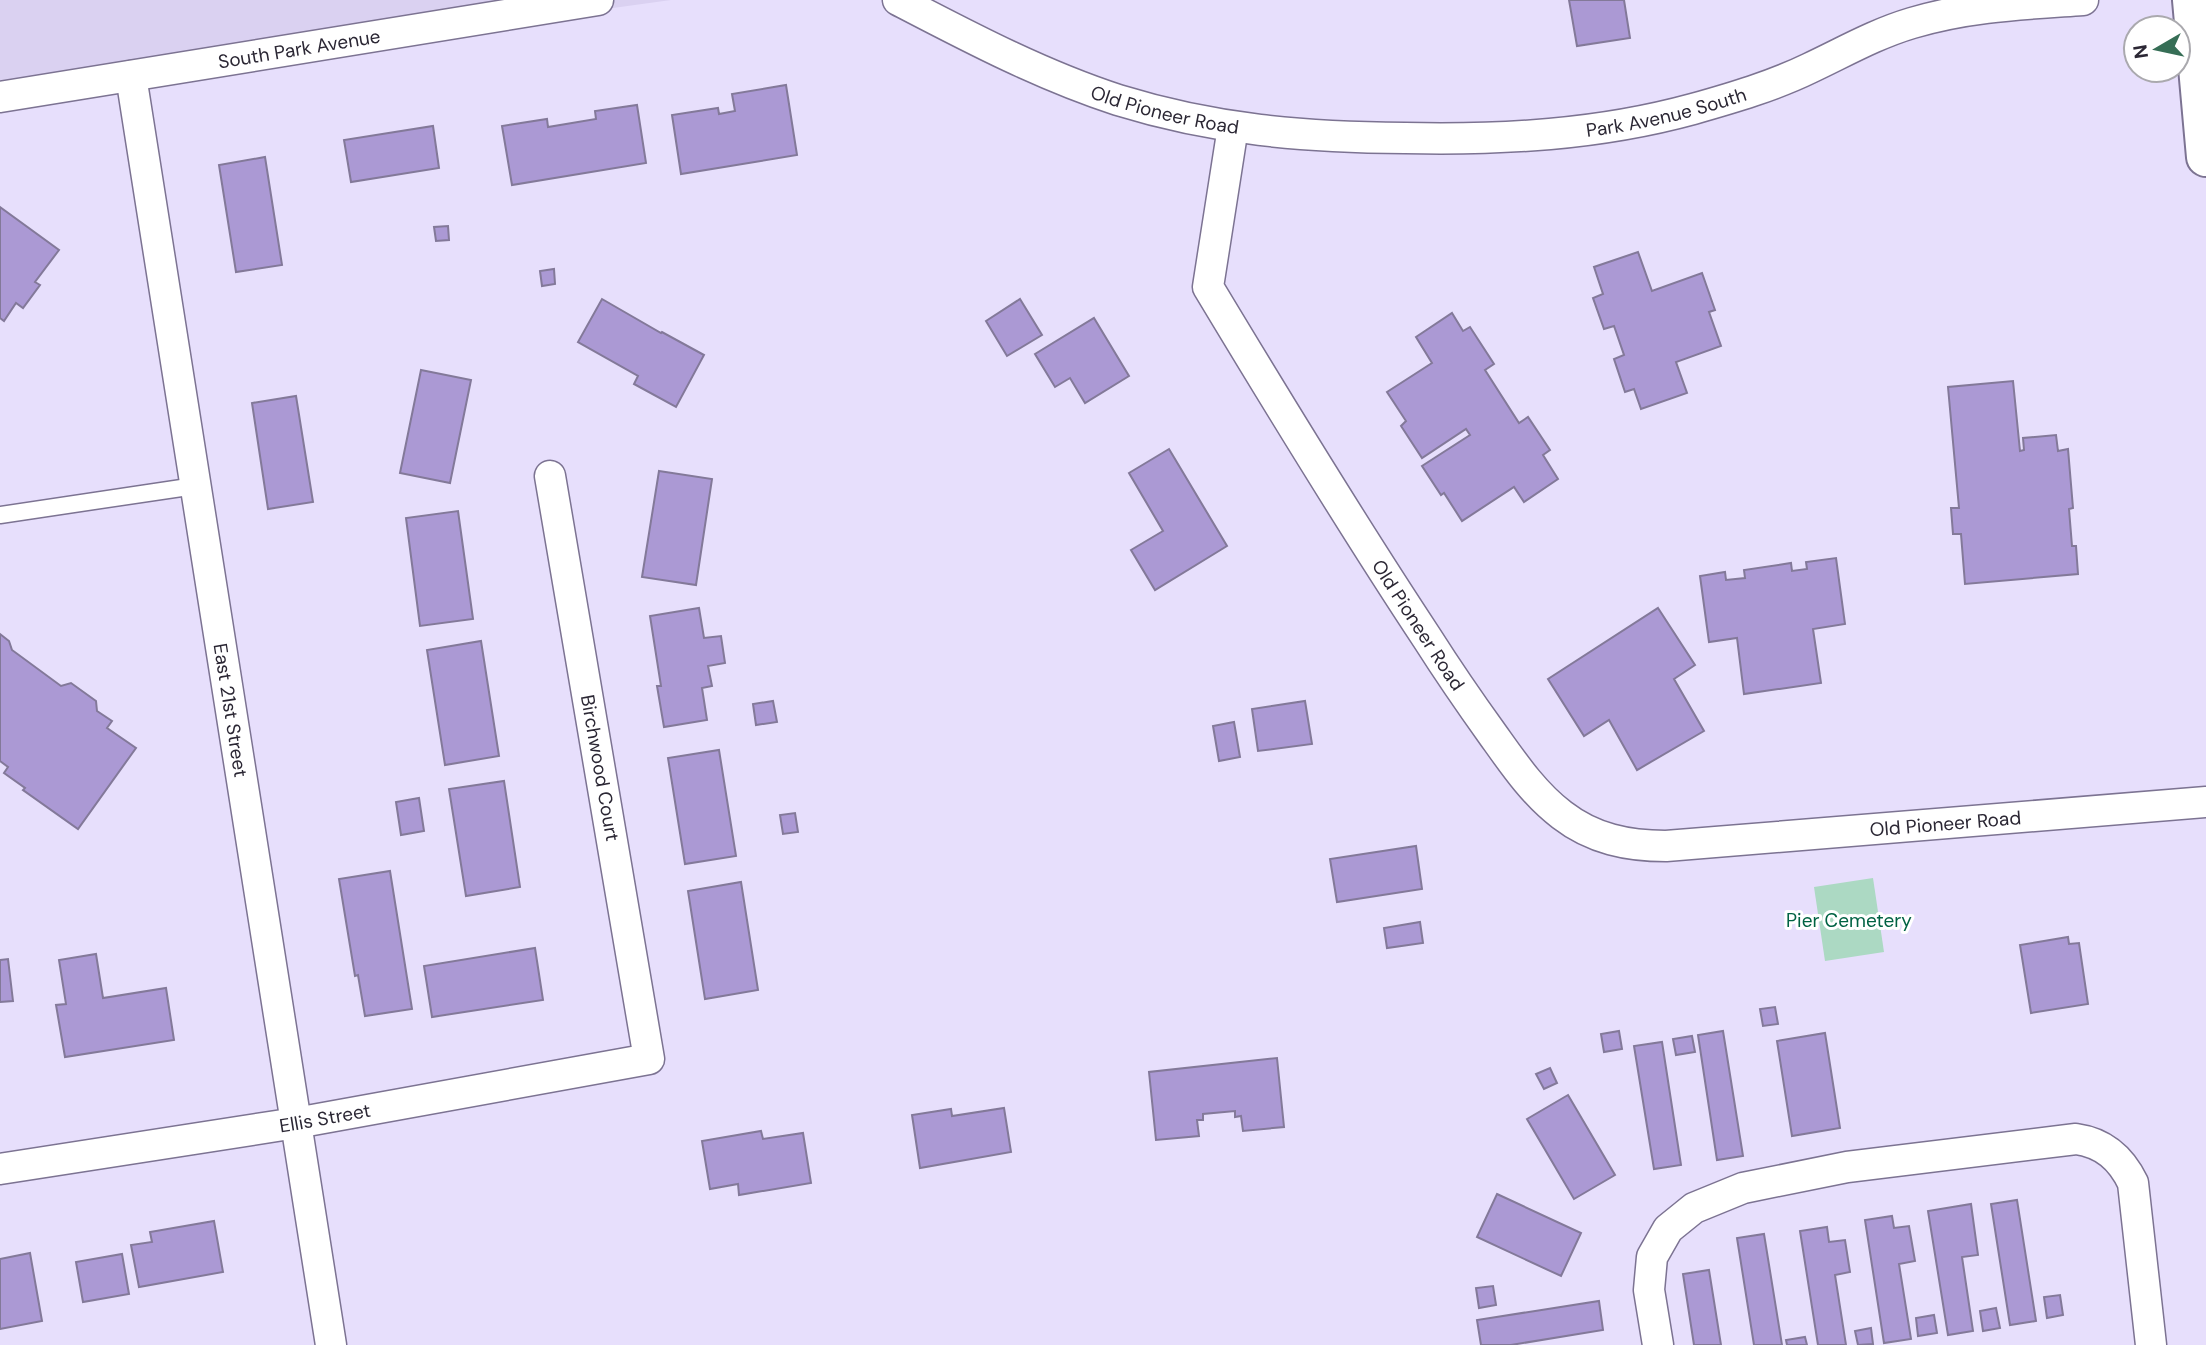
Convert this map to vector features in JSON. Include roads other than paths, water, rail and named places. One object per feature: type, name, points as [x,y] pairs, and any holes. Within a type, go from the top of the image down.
[{"type":"main road","points":[[2192,0],[2206,157]]},
{"type":"street","name":"South Park Avenue","points":[[0,97],[598,0]]},
{"type":"street","points":[[898,0],[948,13]]},
{"type":"street","name":"Park Avenue South","points":[[1233,127],[1298,135],[1460,139],[1585,131],[1661,117],[1737,96],[1810,69],[1880,34],[1933,17],[1989,7],[2083,0]]},
{"type":"street","name":"Old Pioneer Road","points":[[948,13],[1023,63],[1095,92],[1168,114],[1233,127],[1208,287],[1329,489],[1457,685],[1537,792],[1571,821],[1611,840],[1644,846],[1667,846],[2206,802]]},
{"type":"street","name":"East 21st Street","points":[[131,76],[331,1345]]},
{"type":"street","name":"Birchwood Court","points":[[550,476],[649,1059]]},
{"type":"street","name":"Ellis Street","points":[[0,1169],[296,1123],[649,1059]]},
{"type":"street","points":[[1658,1345],[1649,1290],[1652,1257],[1668,1228],[1693,1208],[1742,1188],[1847,1167],[2076,1139],[2087,1140],[2106,1149],[2123,1164],[2133,1183],[2151,1345]]},
{"type":"lane","points":[[0,515],[195,486]]},
{"type":"park label","name":"Pier Cemetery","points":[[1849,920]]}]
